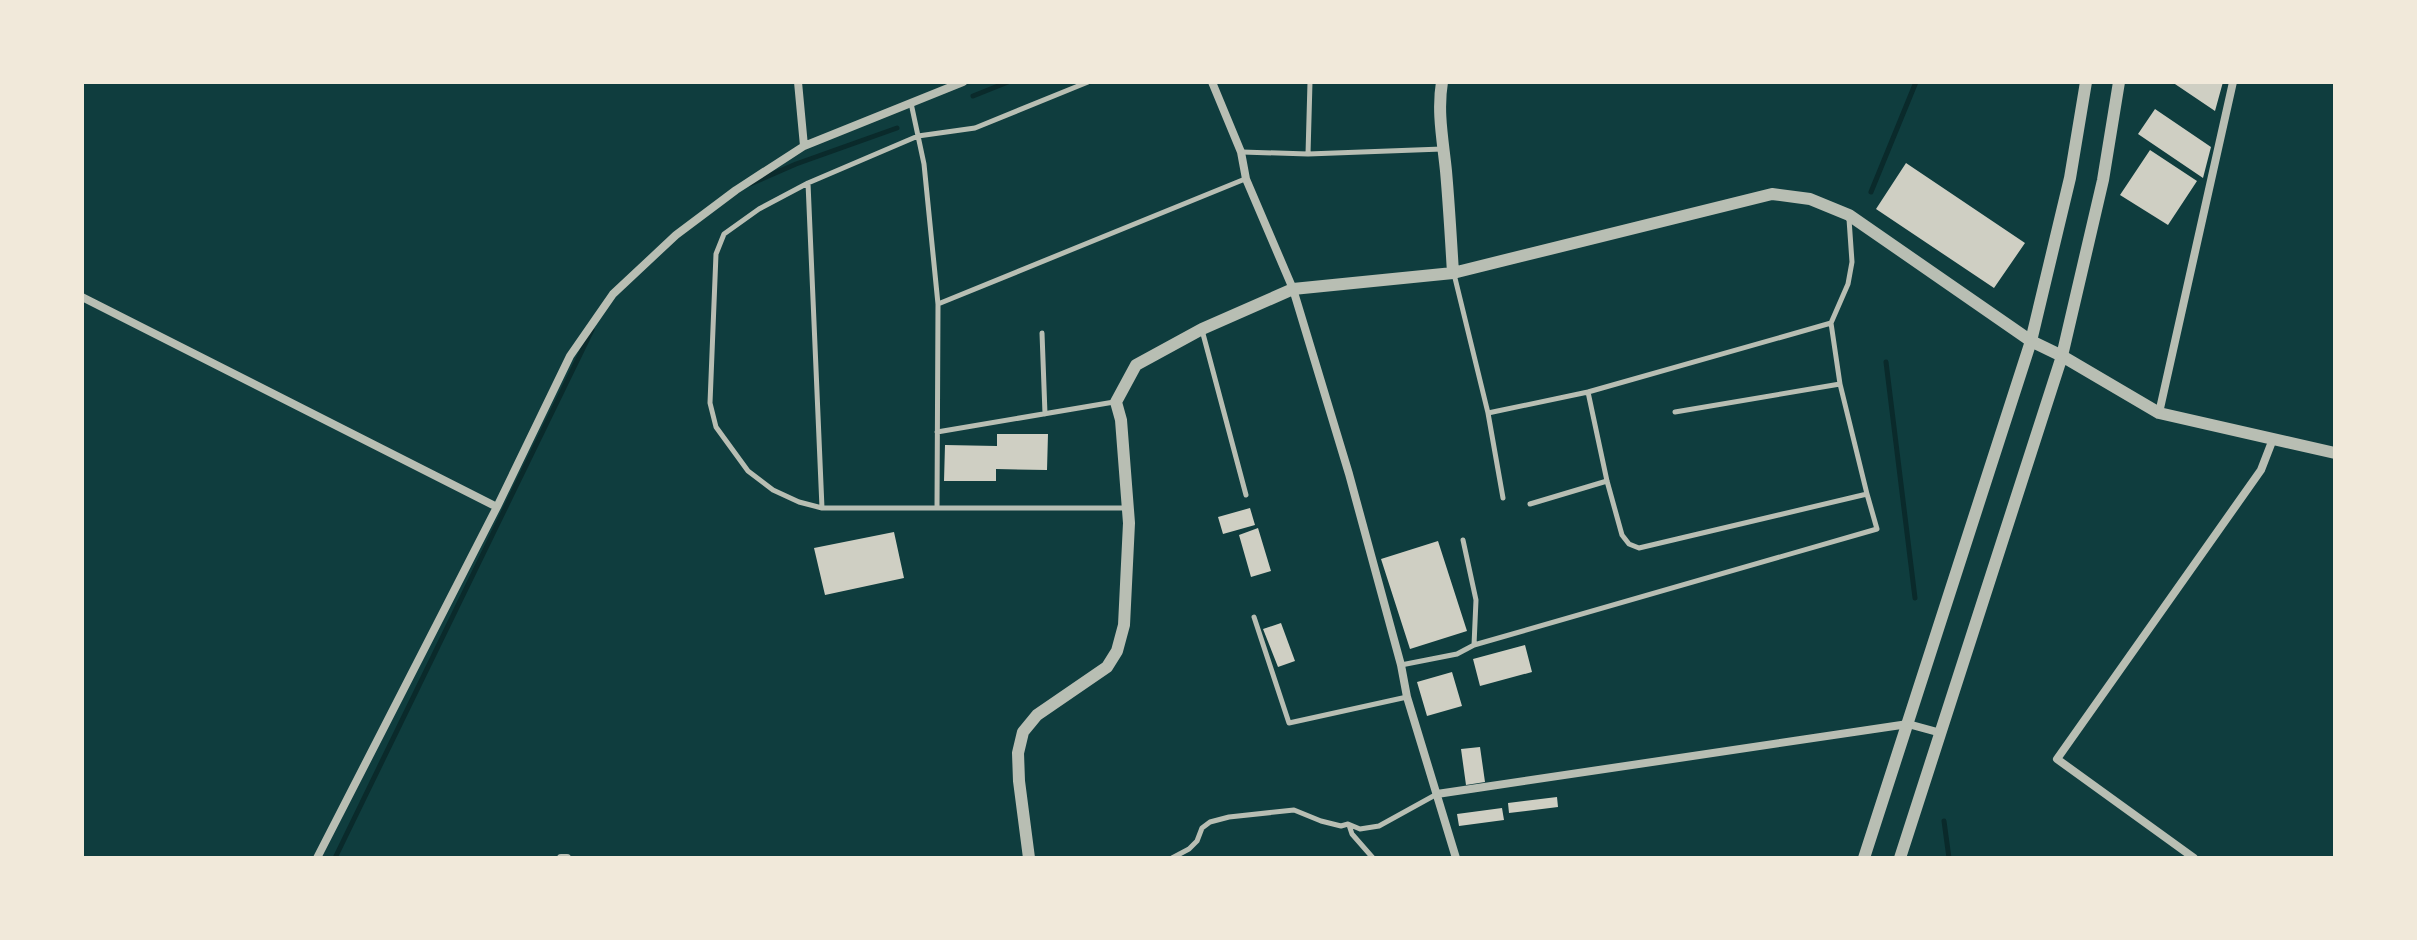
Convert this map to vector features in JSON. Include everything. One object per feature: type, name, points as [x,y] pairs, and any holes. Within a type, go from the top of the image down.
[{"type":"street","points":[[798,82],[804,146]]},
{"type":"street","points":[[317,858],[497,507],[570,356],[613,294],[676,235],[736,190],[804,146],[963,82]]},
{"type":"street","points":[[1212,82],[1241,152],[1246,179],[1293,289],[1349,474],[1407,697],[1456,858]]},
{"type":"street","points":[[1442,82],[1442,149],[1453,273]]},
{"type":"street","points":[[1864,858],[2031,341],[2070,178],[2086,82]]},
{"type":"street","points":[[1900,858],[2062,356],[2103,180],[2119,82]]},
{"type":"street","points":[[2159,413],[2233,82]]},
{"type":"street","points":[[1029,858],[1019,781],[1018,753],[1023,732],[1037,715],[1107,667],[1117,651],[1124,625],[1129,523],[1121,420],[1116,402],[1136,365],[1202,329],[1293,289],[1453,273],[1772,194],[1810,199],[1849,215],[2031,341],[2159,413],[2335,453]]},
{"type":"street","points":[[82,297],[497,507]]},
{"type":"street","points":[[2194,858],[2057,759],[2261,470],[2273,439]]},
{"type":"street","points":[[1437,794],[1908,724],[1941,733]]},
{"type":"lane","points":[[1088,82],[975,128],[918,136],[808,183],[759,209],[724,234],[716,254],[710,403],[716,427],[748,471],[773,490],[822,508],[1128,508]]},
{"type":"lane","points":[[1308,154],[1310,82]]},
{"type":"lane","points":[[911,103],[924,164],[938,304],[937,508]]},
{"type":"lane","points":[[1241,152],[1308,154],[1442,149]]},
{"type":"lane","points":[[938,304],[1246,179]]},
{"type":"lane","points":[[808,183],[822,508]]},
{"type":"lane","points":[[1401,665],[1457,654],[1474,645],[1877,529],[1840,384],[1831,323],[1848,284],[1852,262],[1849,215]]},
{"type":"lane","points":[[1453,273],[1488,413],[1503,498]]},
{"type":"lane","points":[[1488,413],[1588,392],[1831,323]]},
{"type":"lane","points":[[1202,329],[1246,495]]},
{"type":"lane","points":[[1042,333],[1045,414]]},
{"type":"lane","points":[[1675,412],[1840,384]]},
{"type":"lane","points":[[1588,392],[1622,535],[1629,544],[1639,548],[1867,494]]},
{"type":"lane","points":[[937,432],[1116,402]]},
{"type":"lane","points":[[1530,504],[1607,481]]},
{"type":"lane","points":[[1463,540],[1476,600],[1474,645]]},
{"type":"lane","points":[[1254,617],[1289,723],[1407,697]]},
{"type":"lane","points":[[1172,858],[1189,849],[1197,841],[1202,828],[1210,822],[1229,817],[1294,810],[1321,821],[1341,826],[1348,824],[1360,829],[1379,826],[1437,794]]},
{"type":"lane","points":[[1348,824],[1352,834],[1373,858]]},
{"type":"building","points":[[2172,82],[2223,82],[2215,111]]},
{"type":"building","points":[[2155,109],[2211,147],[2203,178],[2138,134]]},
{"type":"building","points":[[2150,150],[2197,181],[2168,225],[2120,195]]},
{"type":"building","points":[[1906,163],[2025,243],[1994,288],[1876,209]]},
{"type":"building","points":[[997,434],[1048,434],[1047,470],[996,469],[996,481],[944,481],[945,445],[997,446]]},
{"type":"building","points":[[1250,508],[1255,525],[1223,534],[1218,517]]},
{"type":"building","points":[[1258,528],[1271,571],[1251,577],[1239,535]]},
{"type":"building","points":[[894,532],[904,578],[825,595],[814,548]]},
{"type":"building","points":[[1438,541],[1467,631],[1410,649],[1381,559]]},
{"type":"building","points":[[1281,623],[1295,661],[1278,667],[1263,629]]},
{"type":"building","points":[[1525,645],[1532,672],[1480,686],[1473,659]]},
{"type":"building","points":[[1452,672],[1462,706],[1427,716],[1417,682]]},
{"type":"building","points":[[1480,747],[1485,782],[1466,785],[1461,749]]},
{"type":"building","points":[[1557,797],[1558,807],[1509,813],[1508,803]]},
{"type":"building","points":[[1502,808],[1504,820],[1459,826],[1457,814]]},
{"type":"waterway","points":[[973,96],[1008,82]]},
{"type":"waterway","points":[[1871,192],[1916,82]]},
{"type":"waterway","points":[[750,184],[897,128]]},
{"type":"waterway","points":[[335,858],[592,330]]},
{"type":"waterway","points":[[1886,362],[1915,598]]},
{"type":"waterway","points":[[1944,821],[1949,858]]}]
